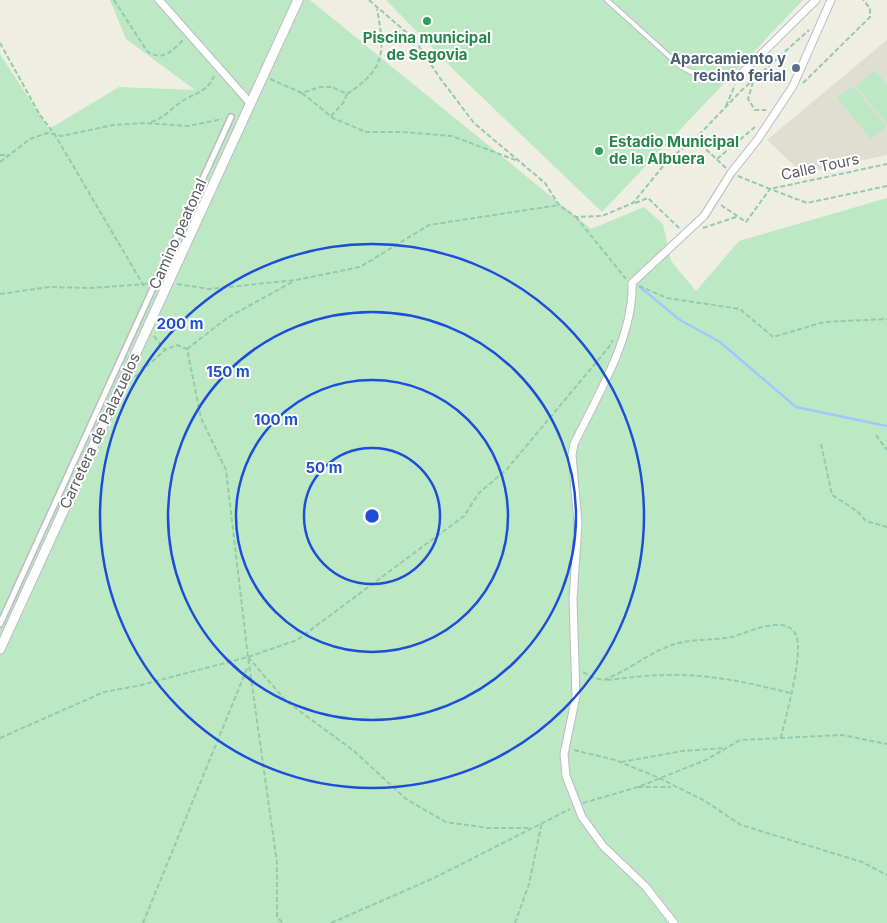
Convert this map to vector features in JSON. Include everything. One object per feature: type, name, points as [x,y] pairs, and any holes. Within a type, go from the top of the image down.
[{"type":"street","points":[[159,0],[250,104]]},
{"type":"street","name":"Carretera de Palazuelos","points":[[0,649],[298,0]]},
{"type":"street","points":[[735,76],[816,0]]},
{"type":"street","points":[[674,923],[645,886],[603,846],[582,817],[566,776],[564,754],[576,696],[573,600],[578,523],[572,455],[574,444],[608,374],[628,323],[632,283],[704,216],[731,173],[758,139],[793,86],[831,0]]},
{"type":"street","name":"Camino peatonal","points":[[0,624],[231,117]]},
{"type":"lane","points":[[606,0],[686,70],[707,78],[735,76]]},
{"type":"path","points":[[114,0],[147,51],[153,56],[161,57],[168,54],[189,34]]},
{"type":"path","points":[[369,0],[377,9],[414,39],[440,78],[474,123],[544,183],[559,205],[576,217],[622,277],[667,298],[740,309],[772,337],[824,322],[887,319]]},
{"type":"path","points":[[800,86],[870,17],[870,8],[863,0]]},
{"type":"path","points":[[331,116],[343,103],[347,94],[371,76],[379,60],[383,39],[377,9]]},
{"type":"path","points":[[633,203],[668,160],[695,139],[753,80],[810,28]]},
{"type":"path","points":[[0,43],[40,116],[55,135],[150,296]]},
{"type":"path","points":[[149,123],[168,114],[183,100],[205,89],[213,80],[218,67]]},
{"type":"path","points":[[264,76],[302,93],[331,116],[366,132],[404,132],[452,136],[520,162]]},
{"type":"path","points":[[726,107],[735,76]]},
{"type":"path","points":[[753,80],[748,99],[755,110],[779,108]]},
{"type":"path","points":[[302,93],[320,87],[332,87],[347,94]]},
{"type":"path","points":[[0,162],[30,139],[47,133],[62,136],[113,125],[149,123],[189,126],[231,117]]},
{"type":"path","points":[[717,159],[760,124]]},
{"type":"path","points":[[695,139],[731,173]]},
{"type":"path","points":[[0,155],[10,155]]},
{"type":"path","name":"Calle Tours","points":[[731,173],[770,189],[887,164]]},
{"type":"path","points":[[713,201],[746,222],[770,189],[807,204],[887,186]]},
{"type":"path","points":[[576,217],[602,216],[648,198],[654,206],[686,234]]},
{"type":"path","points":[[168,283],[209,289],[296,280],[360,267],[429,225],[559,205]]},
{"type":"path","points":[[703,228],[737,216]]},
{"type":"path","points":[[187,349],[227,318],[296,280]]},
{"type":"path","points":[[0,294],[49,287],[90,288],[156,284]]},
{"type":"path","points":[[148,328],[165,350]]},
{"type":"path","points":[[0,738],[104,692],[137,686],[248,657],[297,640],[464,516],[479,493],[507,469],[609,348],[616,333]]},
{"type":"path","points":[[133,379],[165,350],[177,345],[187,349]]},
{"type":"path","points":[[187,349],[201,418],[226,470],[249,665],[277,863],[277,917],[283,923]]},
{"type":"path","points":[[876,435],[887,450]]},
{"type":"path","points":[[821,444],[832,495],[856,511],[866,521],[887,527]]},
{"type":"path","points":[[604,680],[650,654],[686,640],[732,637],[766,625],[780,626],[791,630],[796,635],[798,653],[781,737]]},
{"type":"path","points":[[248,657],[286,701],[354,752],[406,799],[446,822],[488,828],[532,828]]},
{"type":"path","points":[[144,923],[249,665]]},
{"type":"path","points":[[575,667],[594,678],[604,680],[668,675],[701,676],[759,685],[791,693]]},
{"type":"path","points":[[331,923],[434,878],[587,801],[635,787],[657,777],[706,760],[740,740],[842,735],[887,744]]},
{"type":"path","points":[[568,740],[574,750],[620,762],[657,777],[705,801],[741,825],[862,862],[887,875]]},
{"type":"path","points":[[620,762],[683,751],[728,747]]},
{"type":"path","points":[[635,787],[674,787]]},
{"type":"path","points":[[515,923],[529,884],[542,822]]},
{"type":"shaded area","points":[[887,40],[887,155],[802,173],[767,140]]},
{"type":"green space","points":[[110,0],[310,0],[591,229],[644,207],[663,224],[671,261],[696,291],[739,241],[887,198],[887,923],[0,923],[0,54],[49,129],[119,87],[195,90],[126,39]]},
{"type":"green space","name":"Estadio Municipal de la Albuera","points":[[386,0],[803,0],[602,212],[460,76]]},
{"type":"green space","points":[[875,70],[887,85],[887,124],[856,86]]},
{"type":"green space","points":[[853,86],[886,126],[871,139],[837,98]]},
{"type":"waterway","points":[[640,287],[680,320],[720,342],[796,407],[887,426]]},
{"type":"place","name":"Piscina municipal de Segovia","points":[[427,21]]},
{"type":"place","name":"Aparcamiento y recinto ferial","points":[[796,68]]},
{"type":"place","name":"Estadio Municipal de la Albuera","points":[[599,151]]}]
